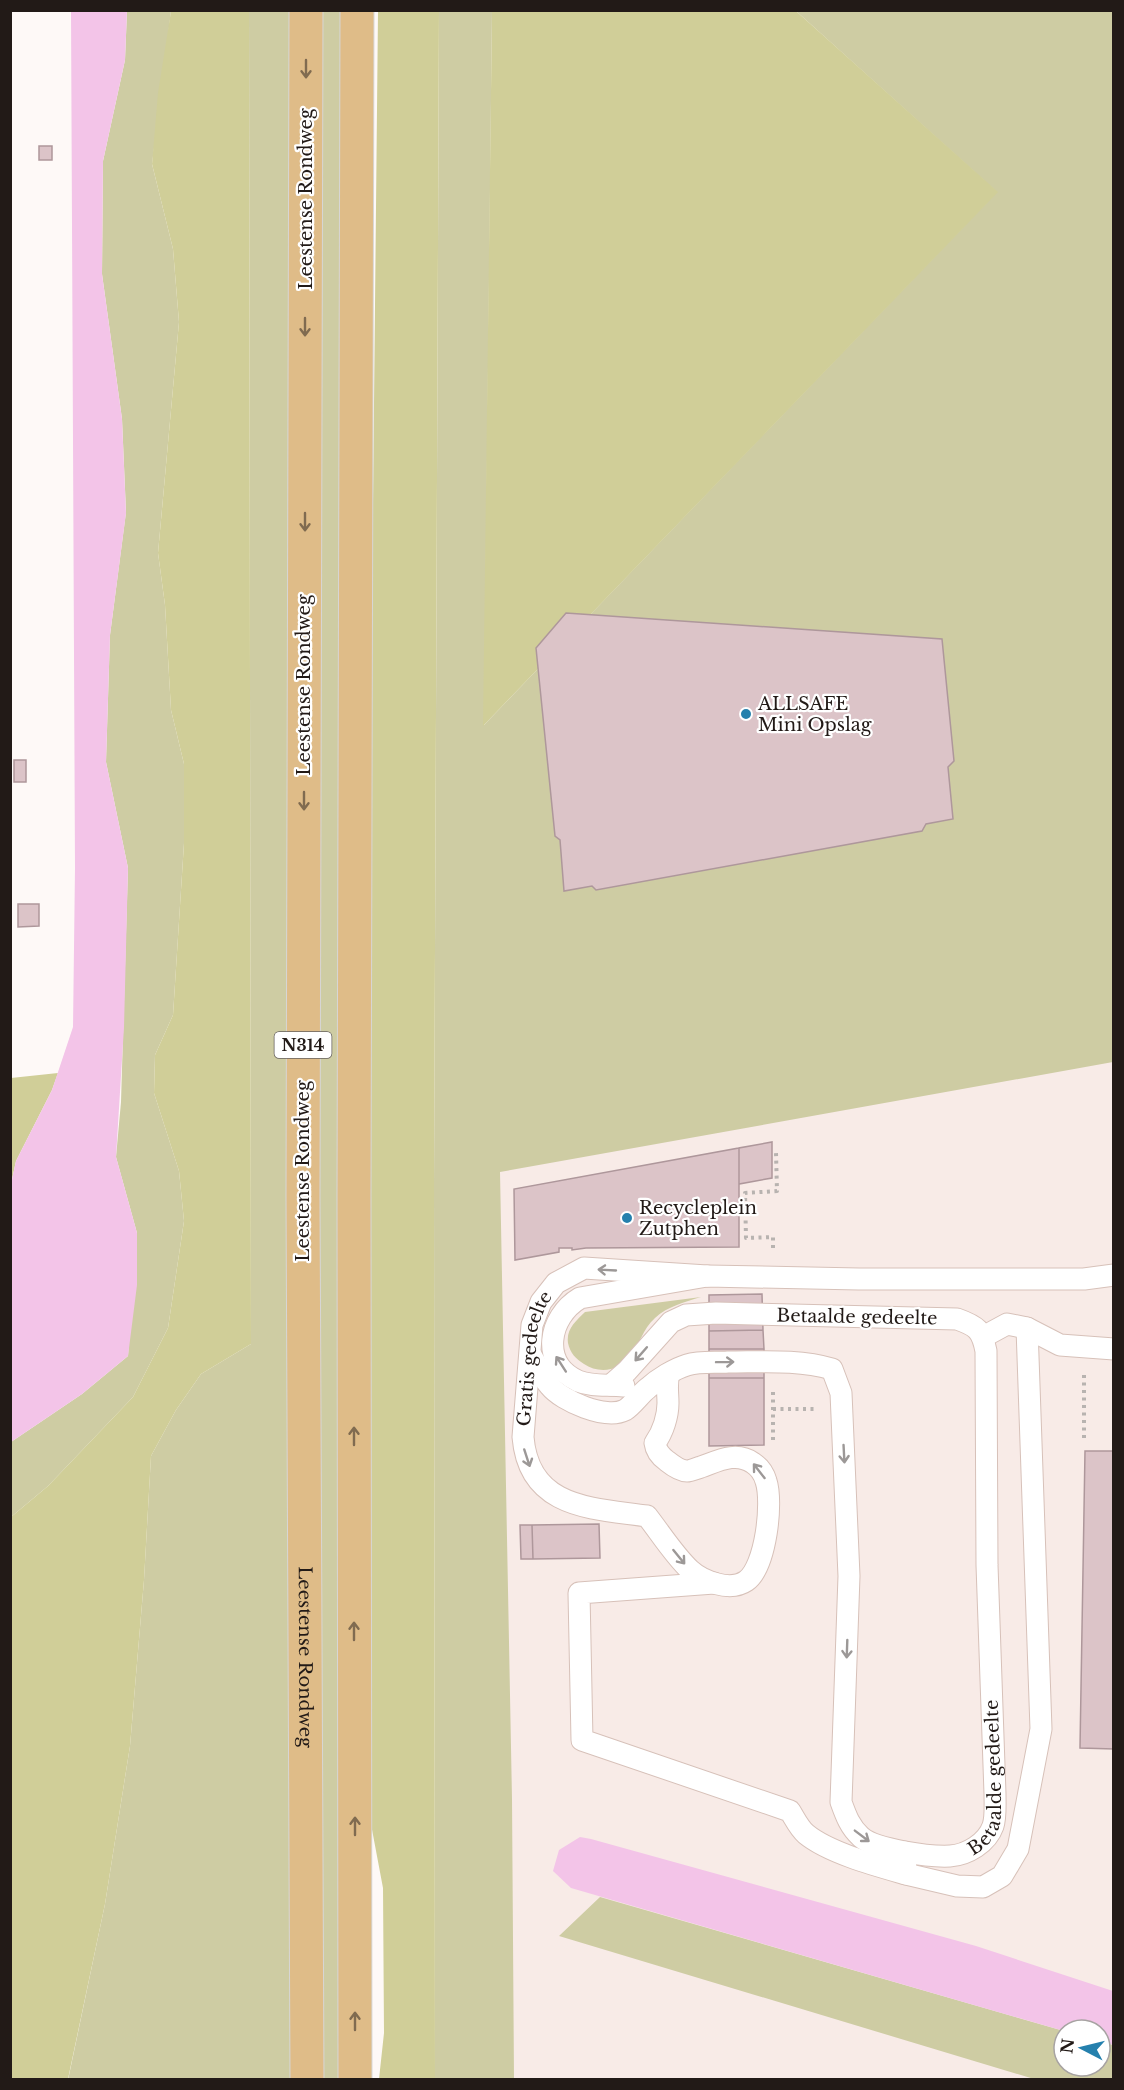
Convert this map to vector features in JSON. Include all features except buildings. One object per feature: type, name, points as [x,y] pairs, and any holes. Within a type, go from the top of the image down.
[{"type":"main road","name":"Leestense Rondweg","points":[[306,10],[303,1221],[307,2079]]},
{"type":"main road","name":"N314","points":[[355,2079],[354,1173],[357,10]]},
{"type":"lane","name":"Gratis gedeelte","points":[[707,1276],[584,1269],[556,1283],[541,1302],[532,1325],[524,1450],[540,1482],[555,1496],[571,1504],[647,1516],[691,1571],[714,1583]]},
{"type":"lane","points":[[662,1430],[648,1387],[594,1385],[579,1381],[566,1372],[555,1354],[553,1341],[554,1329],[560,1314],[569,1304],[595,1294],[707,1276],[1084,1279],[1113,1275]]},
{"type":"lane","name":"Betaalde gedeelte","points":[[531,1355],[540,1374],[561,1396],[590,1409],[608,1413],[624,1410],[648,1387],[687,1365],[697,1363],[773,1361],[816,1364],[832,1369],[841,1393],[849,1576],[841,1802],[850,1825],[863,1839],[888,1849],[951,1856],[971,1850],[985,1839],[993,1825],[995,1794],[987,1565],[986,1351],[983,1337],[974,1326],[957,1319],[716,1313],[686,1315],[671,1322],[627,1371],[611,1385]]},
{"type":"lane","points":[[983,1337],[1007,1324],[1027,1328],[1060,1345],[1113,1349]]},
{"type":"lane","points":[[669,1374],[666,1384],[668,1404],[662,1430],[655,1443],[659,1454],[675,1467],[687,1471],[732,1456],[753,1463],[767,1482],[766,1535],[755,1569],[745,1581],[730,1585],[714,1583],[579,1593],[582,1740],[790,1811],[804,1833],[867,1863],[957,1886],[983,1887],[1002,1876],[1018,1849],[1041,1729],[1027,1328]]},
{"type":"lane","points":[[905,1852],[906,1874]]},
{"type":"path","points":[[773,1409],[841,1410]]},
{"type":"shaded area","points":[[439,10],[434,1186],[435,2079],[379,2079],[384,2033],[383,1888],[367,1803],[366,1190],[378,11]]},
{"type":"shaded area","points":[[71,11],[127,11],[125,60],[103,161],[102,274],[122,419],[126,513],[110,635],[106,762],[128,868],[124,1027],[116,1157],[137,1233],[137,1285],[128,1356],[82,1394],[11,1442],[11,1184],[16,1161],[52,1090],[73,1027],[75,868]]},
{"type":"shaded area","points":[[127,11],[171,11],[152,164],[173,249],[179,322],[158,553],[165,605],[171,710],[184,764],[184,843],[173,1015],[155,1055],[154,1093],[179,1171],[184,1221],[168,1328],[133,1397],[48,1486],[11,1517],[11,1442],[82,1394],[128,1356],[137,1233],[116,1157],[121,1102],[128,868],[106,762],[110,635],[126,512],[122,419],[102,274],[103,161],[125,60]]},
{"type":"shaded area","points":[[171,11],[249,11],[251,1344],[201,1374],[176,1410],[151,1456],[144,1580],[130,1746],[105,1904],[68,2079],[11,2079],[11,1517],[48,1486],[133,1397],[168,1328],[184,1221],[179,1171],[154,1093],[155,1055],[173,1015],[184,843],[184,764],[171,710],[165,605],[158,553],[179,322],[173,249],[152,164],[158,93]]},
{"type":"shaded area","points":[[249,11],[294,11],[295,2079],[68,2080],[105,1904],[130,1746],[144,1580],[151,1456],[176,1410],[201,1374],[251,1344]]},
{"type":"shaded area","points":[[319,11],[346,11],[347,2080],[319,2079]]},
{"type":"shaded area","points":[[439,11],[492,11],[484,725],[997,192],[796,11],[1113,11],[1113,1062],[500,1172],[512,1799],[514,2079],[435,2080],[434,1186]]},
{"type":"shaded area","points":[[492,11],[796,11],[998,192],[483,726]]},
{"type":"shaded area","points":[[1113,841],[1113,2079],[485,2079],[469,1118]]},
{"type":"shaded area","points":[[58,1073],[52,1090],[16,1161],[11,1184],[11,1078]]},
{"type":"shaded area","points":[[701,1297],[671,1307],[655,1318],[626,1362],[615,1368],[602,1370],[590,1367],[576,1358],[569,1347],[570,1329],[585,1312]]},
{"type":"shaded area","points":[[580,1837],[591,1839],[976,1946],[1113,1991],[1113,2045],[1112,2018],[1052,2018],[1052,2028],[571,1888],[553,1871],[559,1850]]},
{"type":"shaded area","points":[[600,1897],[1052,2028],[1052,2078],[1112,2078],[1113,2045],[1113,2079],[1034,2079],[559,1936]]},
{"type":"place","name":"ALLSAFE Mini Opslag","points":[[746,714]]},
{"type":"place","name":"Recycleplein Zutphen","points":[[627,1218]]}]
